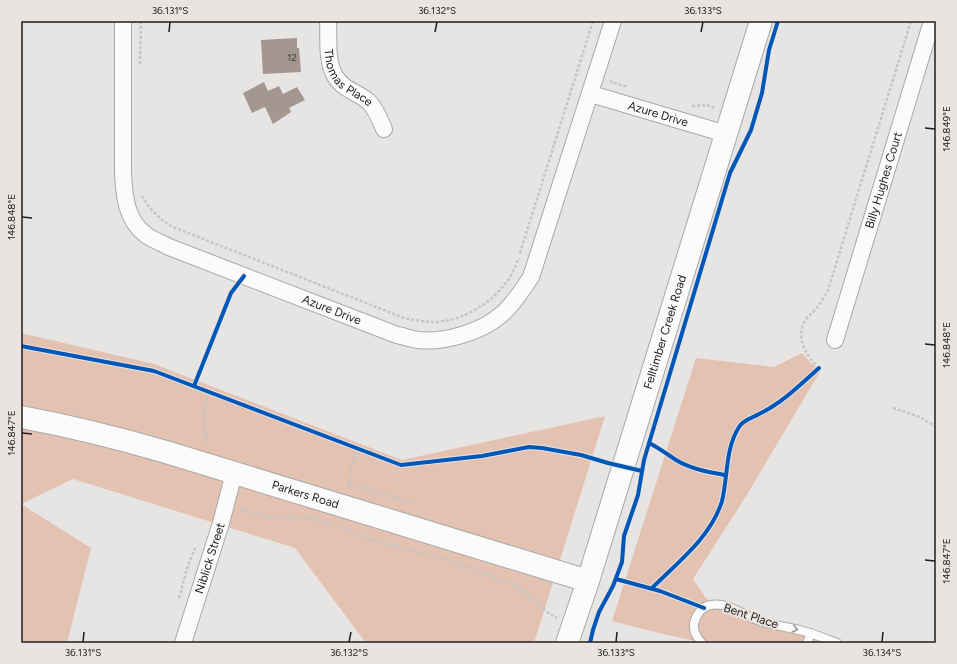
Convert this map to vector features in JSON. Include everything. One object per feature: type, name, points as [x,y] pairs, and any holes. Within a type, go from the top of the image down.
[{"type":"main road","name":"Felltimber Creek Road","points":[[567,643],[588,581],[760,21]]},
{"type":"main road","name":"Parkers Road","points":[[21,417],[113,437],[588,581]]},
{"type":"street","name":"Azure Drive","points":[[123,21],[123,172],[125,197],[131,218],[146,235],[169,247],[367,324],[397,335],[418,340],[441,339],[473,332],[490,323],[502,314],[518,296],[531,277],[613,21]]},
{"type":"street","name":"Thomas Place","points":[[328,21],[331,64],[335,76],[343,86],[371,104],[384,129]]},
{"type":"street","name":"Billy Hughes Court","points":[[835,340],[932,21]]},
{"type":"street","name":"Azure Drive","points":[[590,94],[729,125]]},
{"type":"street","name":"Niblick Street","points":[[183,643],[221,523],[234,473]]},
{"type":"lane","name":"Bent Place","points":[[702,643],[694,632],[695,620],[701,610],[709,605],[727,607],[766,622],[811,633],[837,643]]},
{"type":"lane","points":[[806,643],[811,633]]},
{"type":"path","points":[[140,68],[142,21]]},
{"type":"path","points":[[141,191],[152,212],[165,223],[173,227],[404,318],[435,322],[463,315],[482,305],[506,284],[519,258],[593,21]]},
{"type":"path","points":[[815,372],[819,368],[811,360],[803,347],[801,332],[807,318],[814,311],[828,290],[911,21]]},
{"type":"path","points":[[614,74],[611,82],[632,88]]},
{"type":"path","points":[[689,106],[711,106],[729,125]]},
{"type":"path","points":[[202,389],[217,395]]},
{"type":"path","points":[[894,408],[920,417],[936,427]]},
{"type":"path","points":[[351,445],[366,451]]},
{"type":"path","points":[[349,484],[416,504]]},
{"type":"path","points":[[339,526],[371,540],[452,561],[502,580],[518,587],[547,612],[558,619],[574,623]]},
{"type":"shaded area","points":[[21,333],[154,364],[402,460],[605,416],[534,643],[366,643],[295,548],[73,479],[21,504]]},
{"type":"shaded area","points":[[802,353],[811,363],[821,370],[748,493],[693,579],[706,598],[735,615],[771,629],[801,634],[826,643],[704,643],[612,621],[696,358],[774,367]]},
{"type":"shaded area","points":[[21,504],[91,548],[67,643],[21,643]]},
{"type":"building","points":[[297,38],[301,72],[263,74],[261,40]]},
{"type":"building","points":[[264,82],[268,91],[279,86],[283,94],[297,87],[305,100],[289,108],[291,112],[273,124],[265,107],[252,113],[243,93]]},
{"type":"cycle path","points":[[590,643],[599,612],[613,586],[622,562],[624,536],[638,495],[644,460],[730,173],[751,130],[762,93],[769,50],[778,21]]},
{"type":"cycle path","points":[[194,386],[231,293],[244,276]]},
{"type":"cycle path","points":[[21,346],[154,371],[401,465],[482,456],[529,447],[581,455],[642,471]]},
{"type":"cycle path","points":[[652,588],[693,548],[710,526],[717,514],[724,492],[731,444],[739,427],[748,419],[767,410],[783,399],[819,368]]},
{"type":"cycle path","points":[[649,443],[688,466],[725,475]]},
{"type":"cycle path","points":[[616,579],[660,591],[704,608]]}]
